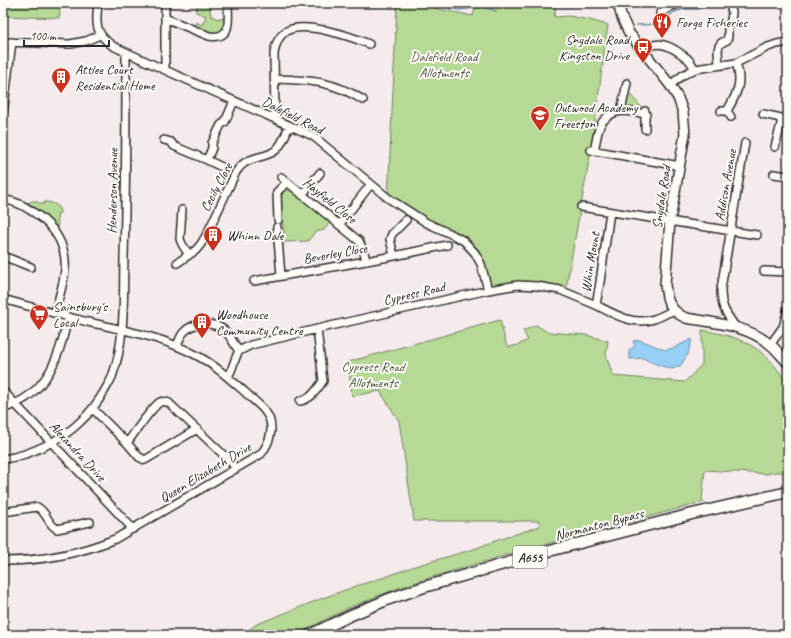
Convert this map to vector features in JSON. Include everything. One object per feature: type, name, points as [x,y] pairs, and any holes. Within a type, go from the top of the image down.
[{"type":"main road","name":"Normanton Bypass","points":[[310,635],[362,610],[424,587],[549,551],[741,502],[787,492]]},
{"type":"street","points":[[3,42],[70,44],[86,41],[100,35],[97,18],[98,3]]},
{"type":"street","points":[[165,70],[166,3]]},
{"type":"street","points":[[165,18],[209,36],[221,36],[227,29],[228,3]]},
{"type":"street","name":"Snydale Road","points":[[618,3],[622,18],[629,32],[670,85],[678,98],[683,112],[685,134],[670,221],[665,285],[669,303],[674,310]]},
{"type":"street","points":[[660,13],[680,3]]},
{"type":"street","points":[[719,65],[719,46],[728,37],[728,26],[731,21],[732,12],[728,3]]},
{"type":"street","points":[[275,119],[274,54],[275,46],[284,32],[294,28],[307,28],[336,32],[369,44]]},
{"type":"street","name":"Dalefield Road","points":[[100,35],[113,46],[313,136],[388,198],[427,223],[464,241],[475,253],[488,290]]},
{"type":"street","points":[[3,114],[10,68],[12,42]]},
{"type":"street","points":[[670,85],[683,75],[695,69],[736,62],[768,47],[788,42]]},
{"type":"street","points":[[643,51],[649,46],[656,44],[664,45],[676,50],[688,59],[695,69]]},
{"type":"street","name":"Henderson Avenue","points":[[3,459],[28,453],[66,434],[93,409],[111,379],[117,362],[122,330],[125,233],[126,52]]},
{"type":"street","points":[[726,113],[734,99],[738,87],[739,75],[736,62]]},
{"type":"street","points":[[275,79],[302,80],[330,84],[363,100]]},
{"type":"street","points":[[621,111],[628,86]]},
{"type":"street","points":[[207,160],[212,144],[221,125],[225,122],[234,101]]},
{"type":"street","points":[[645,129],[646,113],[621,111],[612,114],[600,125],[593,150],[680,166]]},
{"type":"street","points":[[763,114],[781,118],[784,124],[775,147]]},
{"type":"street","name":"Cecily Close","points":[[177,263],[196,250],[204,238],[236,172],[242,164],[275,151],[280,145],[289,125]]},
{"type":"street","points":[[164,140],[226,169]]},
{"type":"street","name":"Addison Avenue","points":[[735,326],[726,314],[721,302],[721,289],[746,143]]},
{"type":"street","points":[[774,174],[788,176]]},
{"type":"street","points":[[302,195],[316,175]]},
{"type":"street","name":"Hayfield Close","points":[[281,276],[277,223],[277,192],[284,179],[359,241],[366,261]]},
{"type":"street","points":[[339,225],[371,184]]},
{"type":"street","points":[[3,200],[19,204],[40,217],[48,224],[61,242],[65,260],[65,268],[55,313]]},
{"type":"street","name":"Addison Avenue","points":[[581,207],[757,235]]},
{"type":"street","name":"Cecily Close","points":[[182,210],[180,239],[189,255]]},
{"type":"street","name":"Whin Mount","points":[[610,212],[596,305],[627,320],[637,321],[654,319],[674,310]]},
{"type":"street","points":[[394,256],[390,238],[406,220]]},
{"type":"street","name":"Beverley Close","points":[[254,281],[447,245]]},
{"type":"street","points":[[3,257],[31,267]]},
{"type":"street","points":[[764,271],[788,272]]},
{"type":"street","name":"Cypress Road","points":[[238,351],[251,345],[488,290],[518,285],[537,286],[565,292],[596,305]]},
{"type":"street","name":"Queen Elizabeth Drive","points":[[3,299],[68,317],[144,335],[177,346],[195,354],[228,377],[265,410],[268,415],[271,429],[269,441],[261,454],[115,539],[73,554],[3,562]]},
{"type":"street","points":[[770,344],[783,326],[788,309]]},
{"type":"street","points":[[674,310],[686,318],[735,326],[748,331],[770,344],[788,363]]},
{"type":"street","points":[[3,409],[30,395],[41,384],[50,371],[60,348],[68,317]]},
{"type":"street","points":[[177,346],[180,338],[191,326],[199,324],[218,326],[225,331],[238,351],[228,377]]},
{"type":"street","points":[[300,401],[313,395],[323,381],[317,330]]},
{"type":"street","name":"Alexandra Drive","points":[[3,390],[133,529]]},
{"type":"street","points":[[127,443],[154,407],[165,401],[197,429],[231,462],[236,469]]},
{"type":"street","points":[[93,409],[139,457],[145,460],[197,429]]},
{"type":"street","points":[[3,512],[37,507],[45,513],[51,524],[57,529],[90,522]]},
{"type":"green space","points":[[3,3],[61,3],[59,18],[3,16]]},
{"type":"green space","points":[[190,3],[209,3],[211,17],[214,16],[216,19],[228,18],[221,36],[193,29],[196,22],[202,25],[206,16],[196,12],[197,5],[190,5]]},
{"type":"green space","name":"Dalefield Road Allotments","points":[[397,3],[416,3],[473,16],[476,3],[556,3],[554,17],[569,16],[608,25],[591,150],[565,292],[537,286],[488,290],[481,264],[464,241],[388,198]]},
{"type":"green space","points":[[626,90],[645,111],[621,111]]},
{"type":"green space","points":[[285,190],[291,190],[330,222],[324,230],[315,232],[308,241],[285,242],[280,199]]},
{"type":"green space","points":[[33,201],[43,204],[45,202],[56,204],[60,210],[60,213],[58,213],[57,227],[36,208],[27,203]]},
{"type":"green space","name":"Cypress Road Allotments","points":[[500,320],[506,344],[509,347],[518,345],[528,340],[523,331],[536,325],[547,332],[586,335],[608,341],[606,355],[613,376],[684,382],[702,364],[702,330],[728,336],[749,344],[763,354],[775,366],[788,387],[788,472],[775,472],[767,474],[705,470],[702,500],[704,502],[520,551],[398,588],[348,608],[295,635],[241,635],[257,624],[323,598],[415,566],[474,549],[540,526],[539,521],[414,521],[399,421],[380,391],[352,396],[348,362]]},
{"type":"water","points":[[692,339],[688,354],[680,366],[672,369],[658,365],[643,358],[630,359],[629,350],[635,346],[633,341],[640,340],[665,350],[674,348]]},
{"type":"waterway","points":[[427,3],[459,10],[484,7],[496,11]]},
{"type":"waterway","points":[[637,25],[658,24],[674,12],[684,9],[698,9],[707,3]]},
{"type":"place","name":"Forge Fisheries","points":[[662,39]]},
{"type":"place","name":"Snydale Road Kingston Drive","points":[[643,64]]},
{"type":"place","name":"Attlee Court Residential Home","points":[[61,94]]},
{"type":"place","name":"Outwood Academy Freeston","points":[[540,132]]},
{"type":"place","name":"Whinn Dale","points":[[213,252]]},
{"type":"place","name":"Sainsbury's Local","points":[[39,331]]},
{"type":"place","name":"Woodhouse Community Centre","points":[[202,339]]}]
